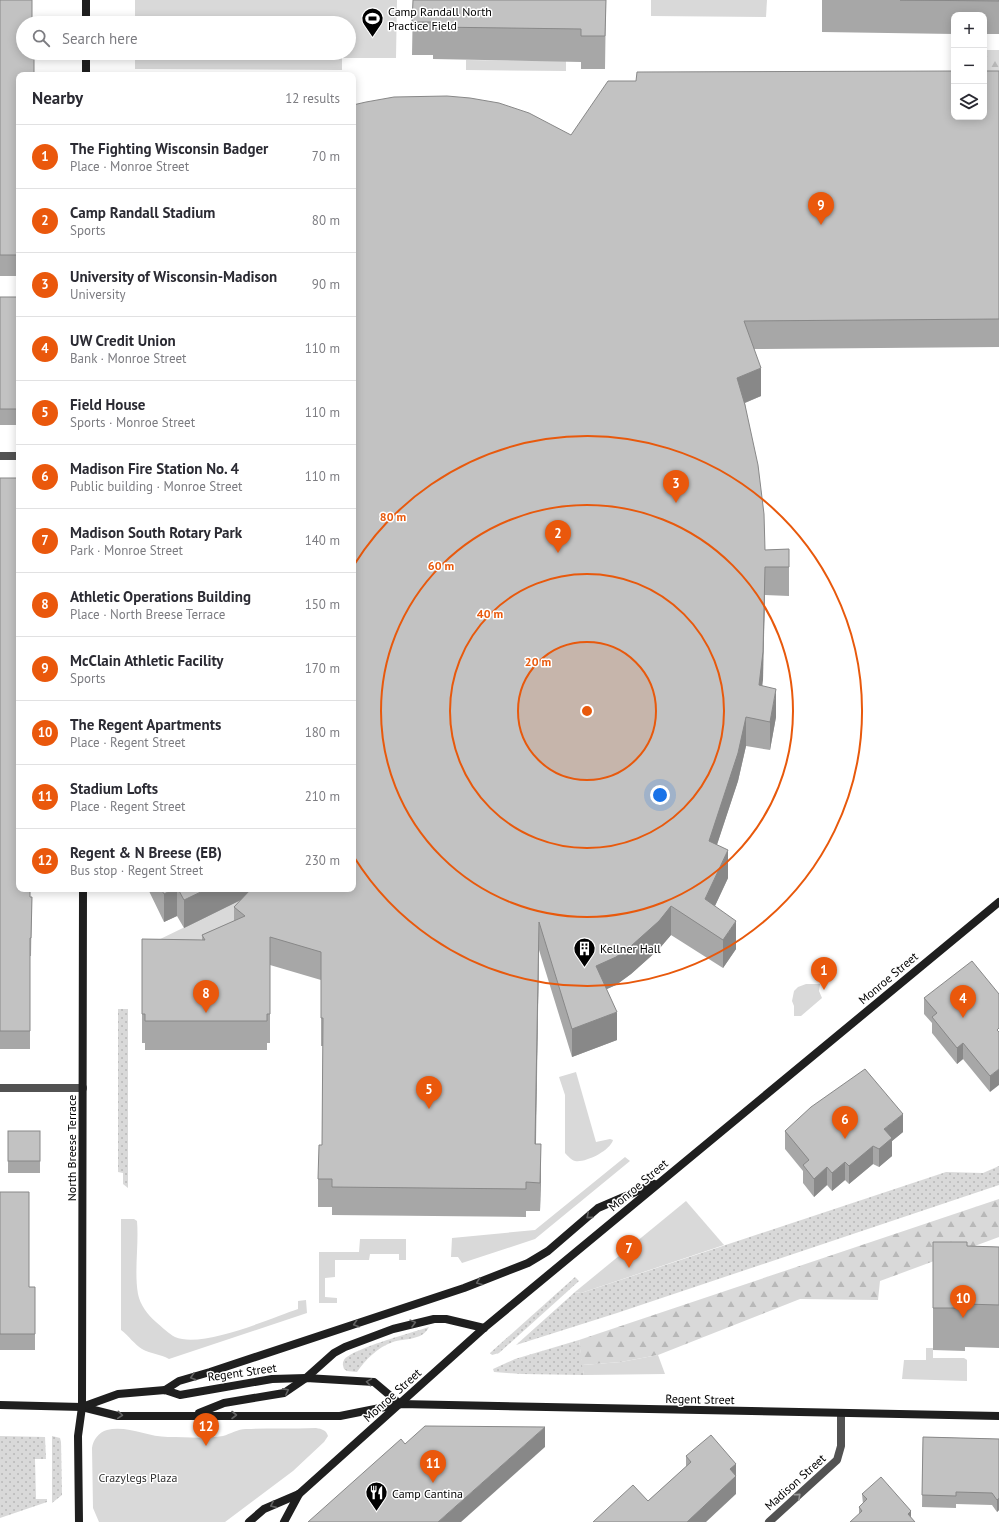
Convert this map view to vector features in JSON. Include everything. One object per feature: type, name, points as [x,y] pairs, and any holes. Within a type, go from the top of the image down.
[{"type":"main road","points":[[86,0],[86,16]]},
{"type":"main road","points":[[86,60],[86,72]]},
{"type":"main road","name":"North Breese Terrace","points":[[79,1522],[78,1436],[82,1407],[83,892]]},
{"type":"main road","name":"Monroe Street","points":[[249,1522],[264,1509],[299,1494],[484,1328],[999,902]]},
{"type":"main road","points":[[165,1390],[179,1381],[464,1288],[528,1263],[548,1251],[598,1208],[662,1181]]},
{"type":"main road","points":[[195,1415],[224,1404],[284,1393],[306,1378],[334,1353],[345,1347],[393,1329],[434,1319],[446,1319],[484,1328]]},
{"type":"main road","name":"Regent Street","points":[[82,1407],[118,1394],[165,1390],[180,1395],[272,1379],[306,1378],[374,1382],[400,1404]]},
{"type":"main road","name":"Regent Street","points":[[0,1405],[82,1407],[118,1416],[340,1416],[400,1404],[999,1416]]},
{"type":"main road","name":"Monroe Street","points":[[284,1522],[299,1494]]},
{"type":"street","points":[[0,456],[16,456]]},
{"type":"street","points":[[0,1088],[83,1088]]},
{"type":"street","name":"Madison Street","points":[[769,1522],[837,1460],[842,1446],[842,1413]]},
{"type":"green space","name":"Camp Randall North Practice Field","points":[[135,0],[397,0],[396,58],[356,58],[356,16],[135,16]]},
{"type":"green space","points":[[651,0],[767,0],[766,17],[651,16]]},
{"type":"green space","points":[[987,50],[999,50],[999,82],[987,82]]},
{"type":"green space","name":"Camp Randall North Practice Field","points":[[135,60],[342,60],[342,70],[135,69]]},
{"type":"green space","points":[[466,60],[566,61],[566,71],[466,70]]},
{"type":"green space","points":[[253,894],[249,920],[186,946],[152,943]]},
{"type":"green space","points":[[806,984],[820,984],[819,991],[822,998],[801,1016],[794,1016],[794,1006],[792,1001],[794,991],[798,987]]},
{"type":"green space","points":[[118,1009],[128,1009],[128,1188],[123,1184],[123,1173],[118,1172]]},
{"type":"green space","points":[[576,1072],[596,1142],[610,1139],[613,1140],[611,1144],[602,1152],[591,1158],[579,1161],[572,1160],[565,1153],[565,1095],[559,1077]]},
{"type":"green space","points":[[625,1157],[630,1161],[535,1239],[462,1263],[458,1257],[451,1257],[452,1238],[535,1230]]},
{"type":"green space","points":[[999,1166],[999,1185],[617,1313],[516,1345],[575,1292],[581,1293],[946,1172],[983,1173]]},
{"type":"green space","points":[[999,1199],[999,1237],[880,1281],[878,1300],[800,1299],[658,1355],[621,1362],[582,1365],[579,1340]]},
{"type":"green space","points":[[686,1201],[724,1245],[581,1293],[575,1292]]},
{"type":"green space","points":[[121,1219],[134,1219],[137,1221],[136,1276],[138,1294],[141,1302],[145,1310],[153,1319],[175,1337],[187,1340],[219,1336],[298,1309],[298,1301],[306,1300],[307,1313],[169,1359],[142,1349],[121,1330]]},
{"type":"green space","points":[[360,1239],[406,1239],[406,1260],[399,1260],[399,1254],[370,1254],[369,1260],[335,1260],[335,1277],[325,1278],[325,1297],[337,1298],[337,1303],[319,1303],[319,1252],[359,1252]]},
{"type":"green space","points":[[575,1277],[579,1281],[499,1353],[492,1355],[490,1353]]},
{"type":"green space","points":[[429,1327],[426,1332],[418,1337],[393,1342],[382,1347],[364,1363],[357,1372],[347,1371],[344,1369],[344,1360],[358,1351]]},
{"type":"green space","points":[[579,1340],[584,1375],[494,1372],[493,1369],[515,1359]]},
{"type":"green space","points":[[926,1348],[933,1348],[933,1358],[964,1358],[967,1360],[967,1381],[902,1379],[904,1360],[926,1360]]},
{"type":"green space","points":[[658,1355],[665,1374],[584,1375],[582,1365],[621,1362]]},
{"type":"green space","name":"Crazylegs Plaza","points":[[316,1428],[326,1432],[328,1436],[324,1442],[293,1471],[225,1522],[99,1522],[93,1508],[92,1448],[97,1437],[104,1431],[122,1429],[160,1436],[202,1438],[223,1436],[243,1429]]},
{"type":"green space","points":[[0,1436],[45,1437],[46,1459],[35,1459],[36,1499],[47,1499],[47,1502],[0,1518]]},
{"type":"green space","points":[[52,1436],[60,1438],[61,1442],[62,1495],[52,1503]]},
{"type":"building","points":[[0,0],[32,0],[32,16],[16,16],[16,60],[34,60],[34,72],[16,72],[16,255],[0,255]]},
{"type":"building","points":[[413,0],[606,0],[605,36],[581,36],[581,29],[433,27],[433,22],[412,22]]},
{"type":"building","points":[[900,0],[999,0],[999,1]]},
{"type":"building","points":[[951,71],[951,120],[987,120],[987,71],[999,71],[999,319],[744,321],[761,368],[737,378],[745,405],[758,465],[764,514],[765,550],[789,549],[789,567],[765,567],[763,652],[759,685],[776,689],[770,722],[746,717],[738,753],[709,841],[728,850],[705,899],[736,921],[723,940],[671,906],[659,921],[631,946],[616,957],[596,966],[617,1012],[572,1029],[539,922],[535,1144],[541,1144],[540,1183],[526,1182],[526,1189],[332,1187],[332,1179],[318,1179],[319,1145],[322,1145],[323,1018],[321,1018],[321,952],[270,937],[270,1014],[267,1014],[267,1021],[145,1021],[145,1014],[142,1014],[142,939],[205,940],[202,935],[245,916],[234,907],[248,892],[356,892],[356,104],[394,97],[447,96],[470,98],[499,103],[529,113],[571,135],[608,81],[636,81],[637,72]]},
{"type":"building","points":[[0,297],[16,297],[16,409],[0,409]]},
{"type":"building","points":[[0,478],[16,478],[16,892],[30,892],[30,897],[32,897],[30,938],[30,1031],[0,1031]]},
{"type":"building","points":[[180,892],[201,892],[184,900]]},
{"type":"building","points":[[972,961],[999,994],[999,1028],[997,1030],[999,1032],[999,1069],[990,1076],[963,1043],[957,1048],[932,1017],[937,1013],[924,998]]},
{"type":"building","points":[[865,1069],[903,1114],[884,1129],[892,1138],[879,1149],[873,1146],[849,1166],[845,1162],[832,1173],[827,1167],[814,1179],[803,1165],[809,1160],[785,1131],[811,1107]]},
{"type":"building","points":[[8,1131],[40,1131],[40,1161],[8,1161]]},
{"type":"building","points":[[0,1192],[29,1192],[29,1287],[35,1287],[35,1334],[0,1334]]},
{"type":"building","points":[[933,1242],[967,1242],[967,1246],[999,1247],[999,1305],[965,1304],[965,1308],[933,1308]]},
{"type":"building","points":[[425,1426],[545,1427],[438,1522],[308,1522],[401,1439],[405,1444]]},
{"type":"building","points":[[711,1435],[736,1464],[730,1469],[736,1476],[687,1522],[593,1522],[633,1485],[648,1501],[691,1462],[686,1456]]},
{"type":"building","points":[[923,1437],[999,1439],[999,1498],[997,1500],[992,1493],[956,1492],[956,1496],[922,1495]]},
{"type":"building","points":[[881,1477],[911,1511],[908,1514],[915,1522],[850,1522],[862,1511],[859,1507],[867,1499],[862,1494]]},
{"type":"place","name":"Camp Randall North Practice Field","points":[[373,38]]},
{"type":"place","name":"McClain Athletic Facility","points":[[821,225]]},
{"type":"place","name":"University of Wisconsin-Madison","points":[[676,503]]},
{"type":"place","name":"Camp Randall Stadium","points":[[558,553]]},
{"type":"place","name":"Kellner Hall","points":[[584,968]]},
{"type":"place","name":"The Fighting Wisconsin Badger","points":[[824,990]]},
{"type":"place","name":"Athletic Operations Building","points":[[206,1013]]},
{"type":"place","name":"UW Credit Union","points":[[963,1018]]},
{"type":"place","name":"Field House","points":[[429,1109]]},
{"type":"place","name":"Madison Fire Station No. 4","points":[[845,1139]]},
{"type":"place","name":"Madison South Rotary Park","points":[[629,1268]]},
{"type":"place","name":"The Regent Apartments","points":[[963,1318]]},
{"type":"place","name":"Regent & N Breese (EB)","points":[[206,1446]]},
{"type":"place","name":"Stadium Lofts","points":[[433,1483]]},
{"type":"place","name":"Camp Cantina","points":[[376,1512]]}]
